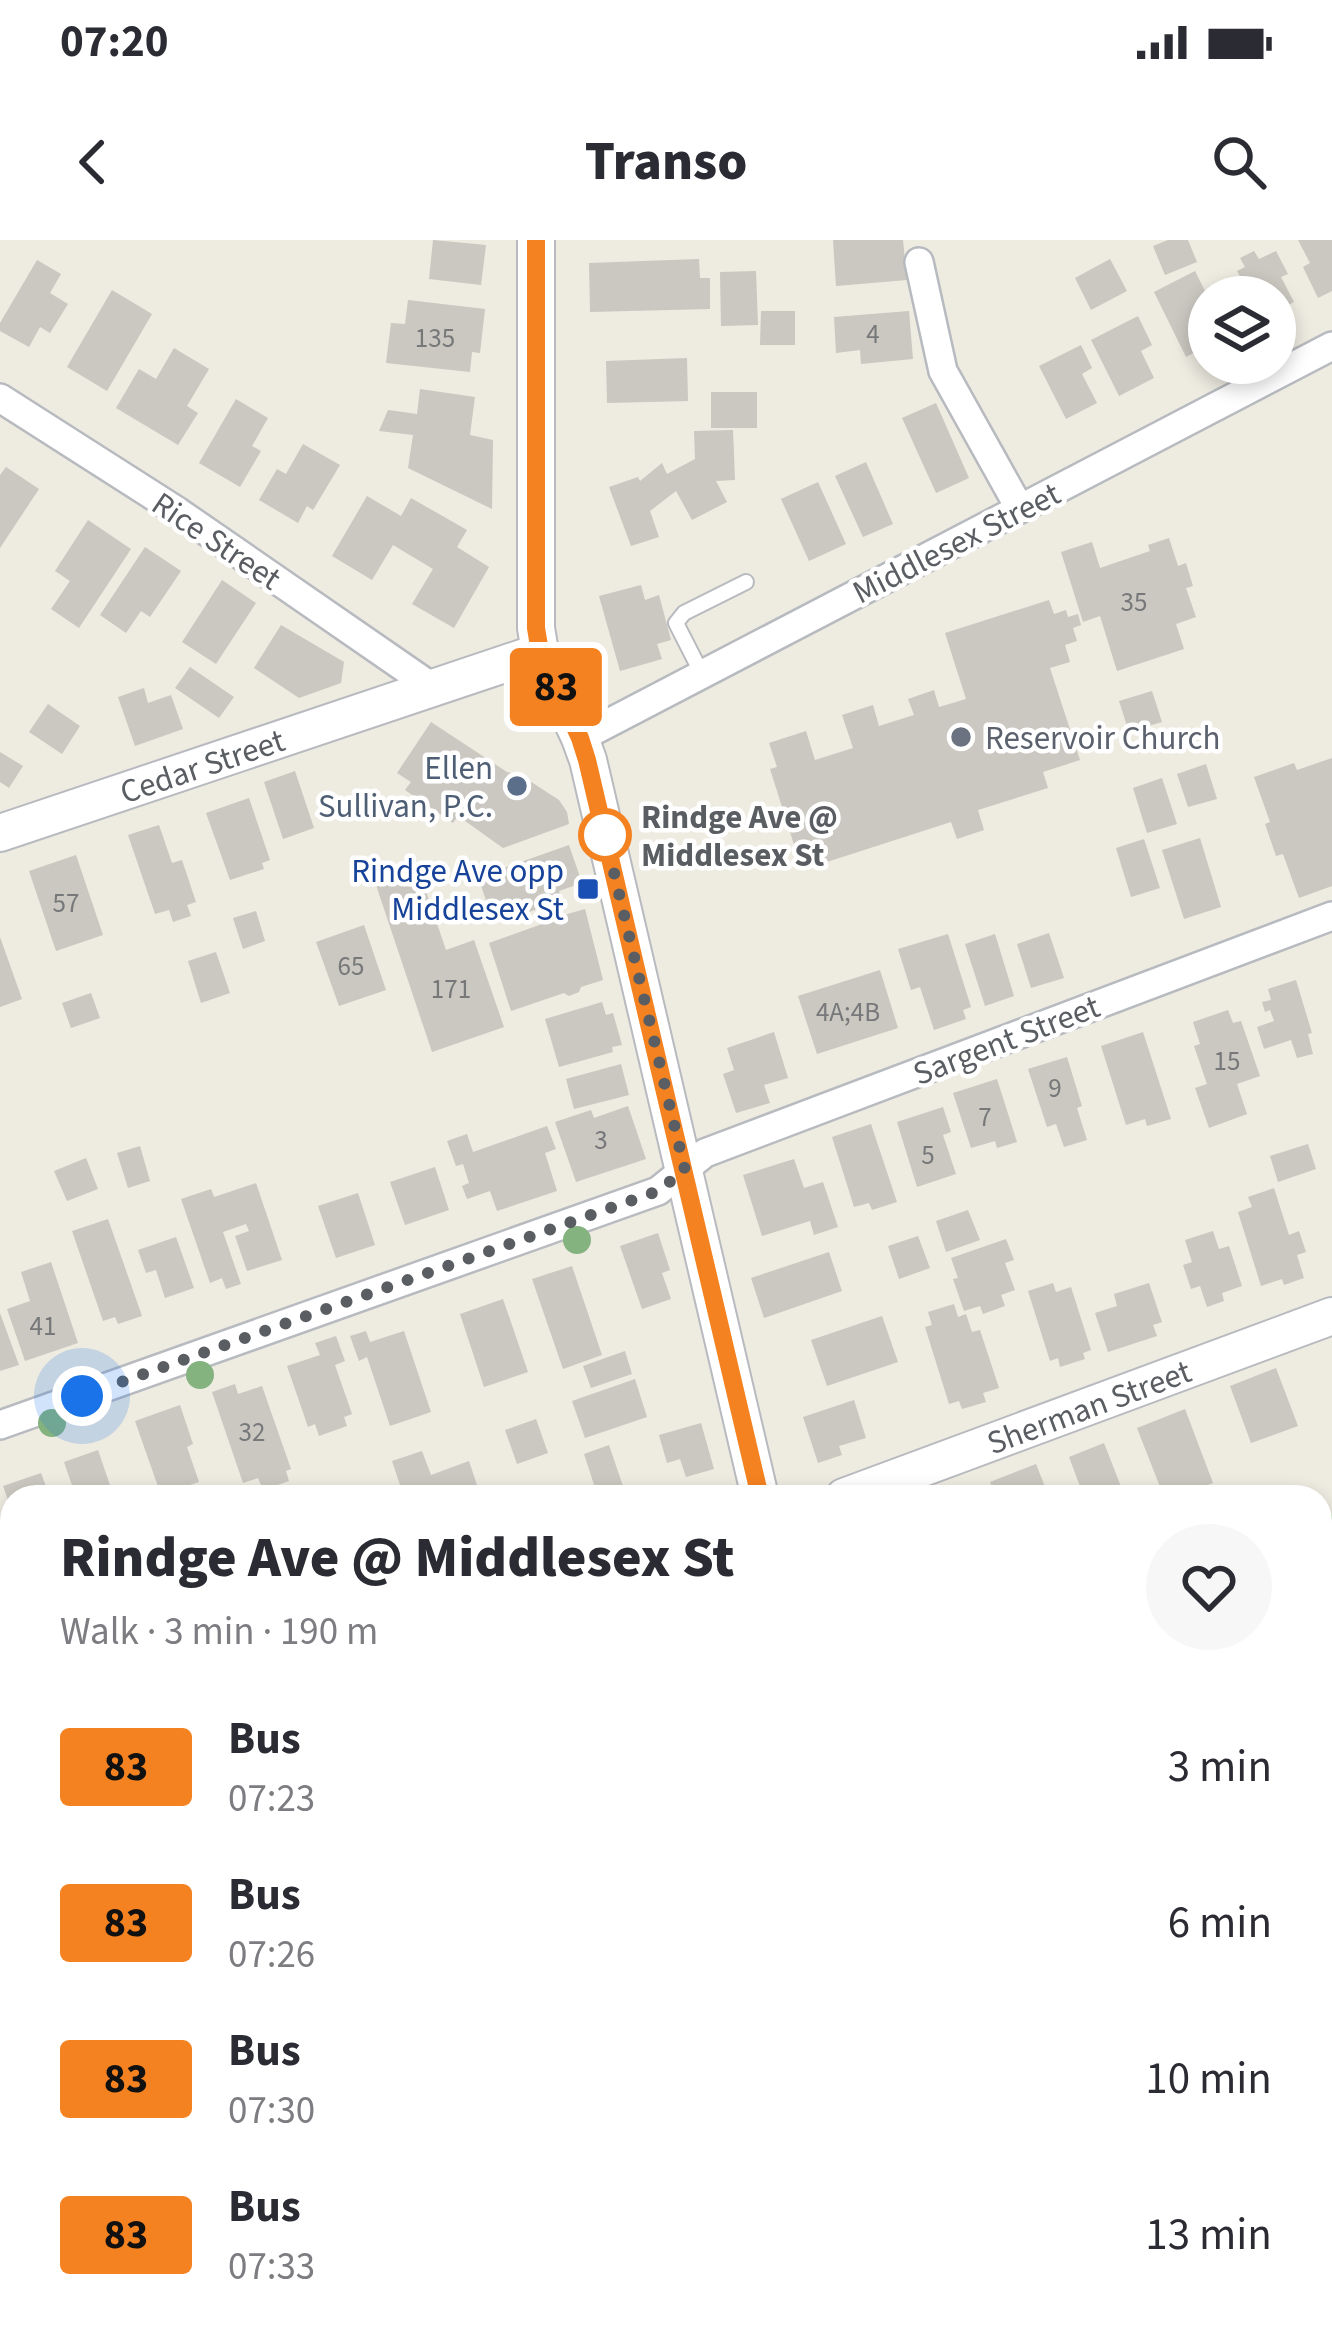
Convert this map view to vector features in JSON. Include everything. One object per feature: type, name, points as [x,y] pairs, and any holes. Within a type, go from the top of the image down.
[{"type":"street","points":[[536,240],[534,554],[540,652],[580,738],[757,1485]]},
{"type":"street","points":[[919,262],[944,371],[1020,509]]},
{"type":"street","name":"Middlesex Street","points":[[580,738],[1332,346]]},
{"type":"street","name":"Rice Street","points":[[0,398],[432,686]]},
{"type":"street","name":"Cedar Street","points":[[0,833],[540,652]]},
{"type":"street","name":"Sargent Street","points":[[0,1425],[658,1191],[705,1153],[1332,916]]},
{"type":"street","name":"Sherman Street","points":[[876,1485],[1332,1316]]},
{"type":"lane","points":[[702,674],[676,623],[684,613],[746,582]]},
{"type":"building","points":[[433,240],[486,245],[481,285],[429,279]]},
{"type":"building","points":[[833,240],[903,240],[907,280],[836,286]]},
{"type":"building","points":[[1188,240],[1197,262],[1165,275],[1153,246]]},
{"type":"building","points":[[1298,240],[1332,240],[1332,291],[1318,298],[1303,267],[1310,263]]},
{"type":"building","points":[[1254,251],[1259,259],[1276,251],[1288,274],[1240,276],[1237,271],[1245,267],[1240,258]]},
{"type":"building","points":[[699,259],[700,278],[710,278],[710,309],[590,312],[589,263]]},
{"type":"building","points":[[1110,259],[1127,291],[1091,310],[1075,278]]},
{"type":"building","points":[[37,260],[61,274],[50,293],[68,304],[50,333],[40,327],[29,347],[0,331],[0,323]]},
{"type":"building","points":[[756,271],[758,325],[721,326],[720,272]]},
{"type":"building","points":[[1195,271],[1198,276],[1188,276],[1186,357],[1154,292]]},
{"type":"building","points":[[112,290],[152,314],[107,391],[67,367]]},
{"type":"building","points":[[408,300],[485,309],[480,353],[472,352],[470,372],[386,363],[391,323],[405,324]]},
{"type":"building","points":[[761,311],[795,311],[795,345],[760,345]]},
{"type":"building","points":[[909,311],[913,359],[861,364],[860,350],[836,353],[834,317]]},
{"type":"building","points":[[1138,316],[1152,345],[1141,351],[1154,378],[1119,396],[1091,340]]},
{"type":"building","points":[[1081,345],[1092,368],[1082,374],[1097,403],[1066,419],[1039,366]]},
{"type":"building","points":[[174,348],[209,369],[187,406],[198,413],[178,445],[116,408],[139,369],[156,379]]},
{"type":"building","points":[[687,358],[688,401],[607,403],[606,361]]},
{"type":"building","points":[[420,389],[475,397],[470,435],[493,440],[492,509],[408,468],[413,435],[379,431],[388,410],[417,414]]},
{"type":"building","points":[[711,392],[757,392],[757,428],[711,428]]},
{"type":"building","points":[[236,399],[268,418],[252,446],[261,451],[240,487],[199,463]]},
{"type":"building","points":[[936,403],[969,478],[936,493],[902,418]]},
{"type":"building","points":[[733,430],[735,480],[716,481],[727,502],[692,520],[676,491],[650,511],[659,537],[631,546],[609,487],[638,477],[640,481],[662,463],[667,474],[695,459],[694,431]]},
{"type":"building","points":[[303,444],[340,465],[313,510],[307,506],[298,523],[259,500],[277,469],[286,474]]},
{"type":"building","points":[[866,462],[893,524],[863,537],[835,476]]},
{"type":"building","points":[[6,467],[39,489],[0,548],[0,475]]},
{"type":"building","points":[[818,482],[846,544],[809,561],[781,499]]},
{"type":"building","points":[[367,496],[401,516],[411,498],[467,530],[457,547],[489,567],[454,628],[412,604],[433,569],[393,545],[372,580],[332,556]]},
{"type":"building","points":[[88,520],[131,549],[79,628],[51,609],[70,581],[55,571]]},
{"type":"building","points":[[1169,538],[1178,566],[1186,563],[1193,586],[1186,588],[1196,617],[1176,624],[1184,649],[1117,671],[1100,616],[1083,622],[1061,552],[1092,542],[1100,568],[1150,551],[1148,545]]},
{"type":"building","points":[[145,547],[181,571],[150,617],[141,611],[126,633],[100,615]]},
{"type":"building","points":[[222,580],[256,603],[216,664],[182,642]]},
{"type":"building","points":[[641,585],[645,600],[659,595],[671,640],[657,644],[662,659],[620,671],[599,596]]},
{"type":"building","name":"Reservoir Church","points":[[1049,600],[1054,614],[1066,610],[1068,617],[1078,614],[1081,625],[1073,628],[1077,641],[1065,645],[1070,662],[1050,668],[1080,760],[1043,772],[1048,788],[978,810],[984,830],[957,839],[951,822],[802,870],[770,769],[777,767],[769,743],[806,731],[815,760],[853,748],[842,715],[873,705],[879,726],[914,715],[908,699],[934,690],[939,707],[966,699],[945,633]]},
{"type":"building","points":[[281,625],[344,662],[341,683],[299,698],[254,668]]},
{"type":"building","points":[[190,667],[234,697],[219,718],[175,688]]},
{"type":"building","points":[[144,688],[148,703],[171,695],[183,729],[135,746],[118,697]]},
{"type":"building","points":[[1152,691],[1162,722],[1129,732],[1119,701]]},
{"type":"building","points":[[48,704],[80,726],[62,754],[29,732]]},
{"type":"building","points":[[431,722],[559,800],[569,824],[503,848],[458,816],[453,823],[405,790],[411,782],[397,773]]},
{"type":"building","points":[[0,752],[23,766],[9,788],[0,782]]},
{"type":"building","points":[[1332,758],[1332,886],[1299,898],[1283,854],[1276,856],[1254,777],[1294,763],[1297,770]]},
{"type":"building","points":[[1206,764],[1217,799],[1188,807],[1177,774]]},
{"type":"building","points":[[295,771],[314,828],[283,839],[264,782]]},
{"type":"building","points":[[1162,778],[1177,824],[1147,833],[1133,788]]},
{"type":"building","points":[[249,798],[270,860],[262,863],[264,869],[230,880],[206,813]]},
{"type":"building","points":[[159,825],[172,863],[182,860],[196,902],[187,905],[191,916],[173,922],[169,910],[155,914],[128,835]]},
{"type":"building","points":[[1200,838],[1221,907],[1184,919],[1162,850]]},
{"type":"building","points":[[1144,839],[1160,888],[1131,897],[1116,848]]},
{"type":"building","points":[[569,845],[582,883],[559,891],[563,901],[519,915],[516,906],[498,912],[496,903],[488,906],[478,877]]},
{"type":"building","points":[[76,855],[103,935],[56,951],[29,871]]},
{"type":"building","points":[[419,871],[446,950],[474,940],[504,1027],[432,1052],[376,885]]},
{"type":"building","points":[[585,909],[603,980],[569,996],[564,993],[511,1011],[489,943],[542,924],[545,918]]},
{"type":"building","points":[[256,911],[265,941],[243,949],[233,918]]},
{"type":"building","points":[[364,925],[386,990],[339,1006],[316,942]]},
{"type":"building","points":[[1049,933],[1064,978],[1031,988],[1017,944]]},
{"type":"building","points":[[948,934],[971,1007],[963,1010],[966,1019],[934,1030],[920,987],[911,990],[898,949]]},
{"type":"building","points":[[995,934],[1014,996],[985,1006],[965,944]]},
{"type":"building","points":[[0,937],[22,999],[0,1007]]},
{"type":"building","points":[[216,952],[230,993],[201,1003],[188,961]]},
{"type":"building","points":[[880,970],[898,1028],[817,1054],[798,996]]},
{"type":"building","points":[[1296,980],[1312,1033],[1308,1034],[1313,1054],[1297,1058],[1291,1040],[1264,1049],[1257,1027],[1274,1021],[1262,1002],[1271,1000],[1268,989]]},
{"type":"building","points":[[91,993],[100,1018],[71,1028],[62,1003]]},
{"type":"building","points":[[602,1002],[606,1015],[613,1013],[622,1045],[612,1047],[613,1052],[559,1067],[545,1019]]},
{"type":"building","points":[[1228,1010],[1233,1023],[1241,1021],[1260,1076],[1237,1084],[1247,1114],[1209,1128],[1195,1088],[1207,1084],[1194,1046],[1200,1044],[1193,1022]]},
{"type":"building","points":[[774,1032],[788,1078],[764,1085],[770,1103],[736,1113],[723,1074],[734,1070],[727,1048]]},
{"type":"building","points":[[1143,1032],[1171,1119],[1147,1126],[1145,1119],[1126,1125],[1101,1046]]},
{"type":"building","points":[[1067,1057],[1087,1140],[1064,1147],[1056,1124],[1047,1127],[1028,1069]]},
{"type":"building","points":[[621,1064],[629,1095],[574,1109],[566,1079]]},
{"type":"building","points":[[997,1079],[1017,1142],[997,1148],[995,1141],[971,1148],[953,1093]]},
{"type":"building","points":[[628,1106],[646,1159],[576,1182],[555,1122],[591,1110],[594,1118]]},
{"type":"building","points":[[943,1107],[951,1132],[943,1135],[956,1174],[917,1187],[897,1122]]},
{"type":"building","points":[[871,1124],[897,1202],[872,1210],[869,1203],[854,1207],[832,1137]]},
{"type":"building","points":[[547,1126],[556,1149],[545,1153],[557,1191],[497,1211],[490,1191],[467,1199],[462,1186],[469,1183],[463,1164],[456,1166],[447,1141],[467,1134],[473,1152]]},
{"type":"building","points":[[1308,1144],[1316,1169],[1278,1182],[1270,1156]]},
{"type":"building","points":[[140,1146],[150,1181],[128,1188],[117,1153]]},
{"type":"building","points":[[86,1158],[98,1189],[67,1201],[54,1171]]},
{"type":"building","points":[[794,1159],[804,1188],[823,1182],[838,1227],[814,1235],[810,1221],[762,1236],[743,1175]]},
{"type":"building","points":[[435,1167],[449,1210],[405,1225],[390,1182]]},
{"type":"building","points":[[256,1183],[282,1260],[247,1271],[235,1236],[249,1231],[246,1224],[223,1232],[241,1284],[226,1289],[222,1278],[210,1283],[181,1199],[211,1189],[214,1197]]},
{"type":"building","points":[[1274,1188],[1289,1235],[1299,1231],[1306,1252],[1297,1255],[1304,1278],[1261,1286],[1238,1212],[1252,1207],[1248,1197]]},
{"type":"building","points":[[358,1193],[375,1245],[336,1258],[318,1206]]},
{"type":"building","points":[[968,1210],[980,1240],[946,1252],[936,1221]]},
{"type":"building","points":[[108,1219],[142,1316],[118,1324],[115,1317],[103,1321],[72,1231]]},
{"type":"building","points":[[1213,1231],[1219,1249],[1229,1246],[1242,1286],[1222,1293],[1224,1301],[1207,1307],[1200,1286],[1191,1289],[1183,1265],[1192,1262],[1185,1240]]},
{"type":"building","points":[[658,1233],[670,1270],[662,1273],[671,1299],[642,1309],[620,1246]]},
{"type":"building","points":[[918,1236],[930,1268],[899,1279],[888,1246]]},
{"type":"building","points":[[176,1237],[194,1288],[165,1298],[156,1270],[146,1273],[138,1250]]},
{"type":"building","points":[[1006,1239],[1014,1260],[1005,1263],[1015,1290],[1001,1295],[1005,1306],[983,1314],[980,1306],[964,1311],[951,1258]]},
{"type":"building","points":[[829,1252],[842,1291],[764,1318],[751,1278]]},
{"type":"building","points":[[51,1262],[78,1343],[25,1361],[7,1309],[30,1301],[21,1272]]},
{"type":"building","points":[[572,1266],[602,1355],[563,1369],[532,1279]]},
{"type":"building","points":[[1053,1283],[1056,1292],[1071,1287],[1091,1350],[1083,1353],[1085,1359],[1060,1367],[1058,1358],[1050,1361],[1028,1291]]},
{"type":"building","points":[[1149,1283],[1162,1322],[1153,1325],[1157,1336],[1108,1352],[1095,1313],[1117,1306],[1114,1294]]},
{"type":"building","points":[[503,1299],[528,1372],[484,1387],[460,1314]]},
{"type":"building","points":[[954,1304],[958,1317],[966,1314],[972,1332],[980,1330],[999,1388],[983,1393],[986,1402],[962,1409],[959,1401],[949,1404],[925,1327],[932,1325],[928,1312]]},
{"type":"building","points":[[0,1313],[19,1365],[0,1371]]},
{"type":"building","points":[[882,1316],[898,1362],[827,1386],[811,1340]]},
{"type":"building","points":[[366,1331],[370,1342],[404,1331],[431,1412],[390,1426],[367,1357],[359,1361],[350,1336]]},
{"type":"building","points":[[336,1336],[345,1361],[335,1365],[352,1414],[344,1417],[347,1426],[319,1436],[315,1424],[308,1427],[287,1366],[320,1355],[315,1343]]},
{"type":"building","points":[[625,1351],[632,1374],[591,1388],[583,1366]]},
{"type":"building","points":[[1276,1368],[1298,1426],[1251,1443],[1230,1386]]},
{"type":"building","points":[[635,1379],[647,1417],[585,1438],[572,1401]]},
{"type":"building","points":[[235,1384],[238,1394],[262,1386],[291,1469],[286,1471],[289,1481],[261,1485],[258,1478],[243,1483],[212,1392]]},
{"type":"building","points":[[854,1400],[866,1438],[839,1446],[842,1455],[818,1463],[803,1417]]},
{"type":"building","points":[[180,1405],[199,1482],[157,1485],[135,1421]]},
{"type":"building","points":[[1185,1409],[1213,1483],[1159,1485],[1137,1428]]},
{"type":"building","points":[[536,1419],[548,1453],[517,1464],[505,1430]]},
{"type":"building","points":[[701,1423],[714,1469],[686,1477],[680,1459],[667,1463],[659,1435]]},
{"type":"building","points":[[1104,1443],[1120,1485],[1080,1485],[1069,1457]]},
{"type":"building","points":[[609,1445],[623,1485],[594,1485],[584,1454]]},
{"type":"building","points":[[98,1450],[110,1485],[72,1485],[64,1462]]},
{"type":"building","points":[[422,1451],[431,1475],[469,1461],[477,1485],[400,1485],[392,1461]]},
{"type":"building","points":[[1036,1464],[1044,1485],[991,1485]]},
{"type":"building","points":[[41,1473],[46,1485],[6,1485]]},
{"type":"bus line","name":"83","points":[[536,240],[534,554],[540,652],[587,760],[757,1485]]},
{"type":"place","name":"Reservoir Church","points":[[961,737]]},
{"type":"place","name":"Ellen Sullivan, P.C.","points":[[517,786]]},
{"type":"place","name":"Rindge Ave @ Middlesex St","points":[[605,835]]},
{"type":"place","name":"Rindge Ave opp Middlesex St","points":[[588,889]]},
{"type":"route","points":[[82,1396],[658,1191],[685,1170],[605,835]]}]
